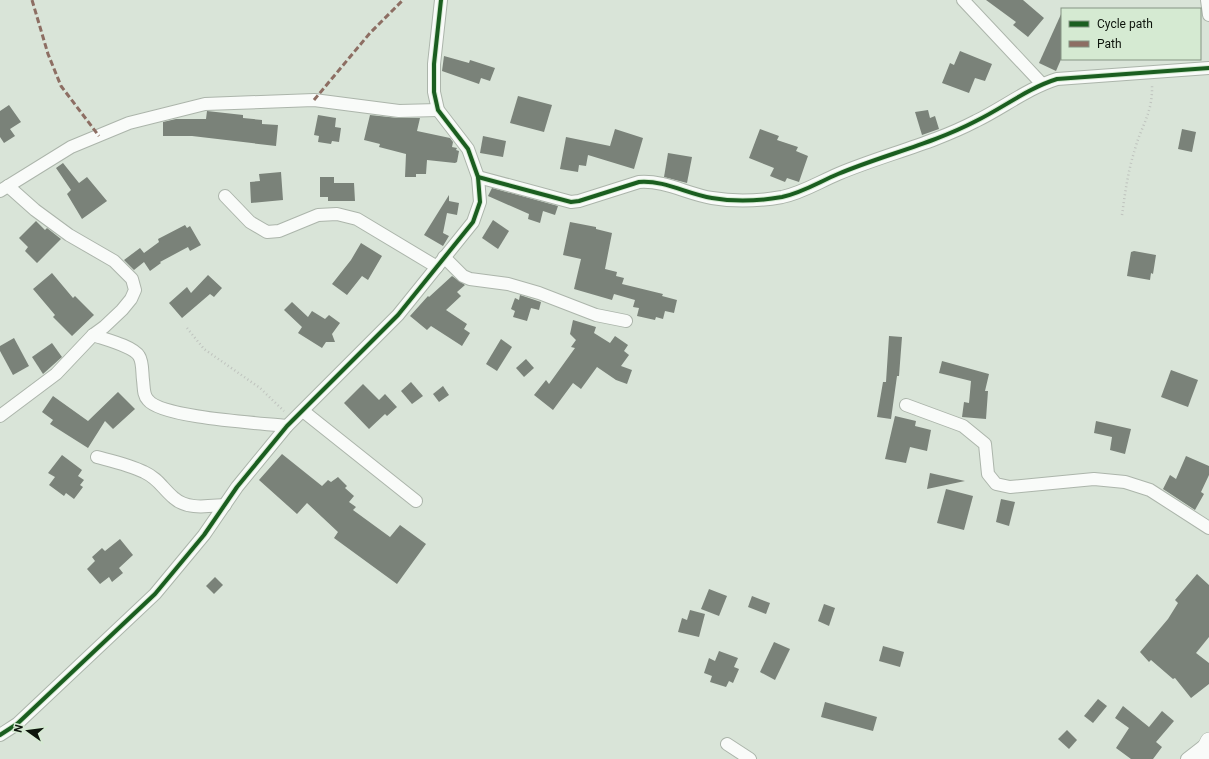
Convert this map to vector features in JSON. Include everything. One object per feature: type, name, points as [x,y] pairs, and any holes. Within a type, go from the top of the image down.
[{"type":"street","points":[[0,735],[17,724],[155,594],[204,535],[237,487],[290,423],[398,315],[473,222],[478,212],[480,190],[478,177],[468,149],[438,110],[434,92],[434,64],[441,0]]},
{"type":"street","points":[[963,0],[1042,84]]},
{"type":"street","points":[[1208,0],[1209,15]]},
{"type":"street","points":[[478,177],[571,202],[579,201],[639,182],[649,181],[658,182],[712,198],[751,201],[782,197],[972,123],[1042,84],[1057,79],[1209,68]]},
{"type":"street","points":[[0,416],[56,374],[93,335],[104,327],[131,299],[135,290],[132,279],[114,261],[69,235],[4,188],[71,147],[129,123],[205,104],[314,100],[399,111],[438,110]]},
{"type":"street","points":[[225,196],[250,222],[267,232],[278,232],[318,215],[337,214],[357,219],[437,267]]},
{"type":"street","points":[[444,257],[463,276],[470,279],[508,284],[539,293],[596,315],[626,321]]},
{"type":"street","points":[[93,335],[132,349],[139,356],[145,395],[152,405],[220,420],[290,423]]},
{"type":"street","points":[[906,405],[963,426],[985,444],[988,474],[996,484],[1010,487],[1094,479],[1125,482],[1150,490],[1209,528]]},
{"type":"street","points":[[303,411],[416,501]]},
{"type":"street","points":[[97,456],[143,471],[160,482],[174,498],[184,504],[195,506],[225,505]]},
{"type":"street","points":[[1187,759],[1208,742]]},
{"type":"street","points":[[1200,759],[1208,742]]},
{"type":"street","points":[[727,744],[750,759]]},
{"type":"path","points":[[1122,215],[1128,176],[1135,148],[1151,108],[1152,72]]},
{"type":"path","points":[[187,328],[204,349],[260,388],[290,423]]},
{"type":"building","points":[[986,0],[1023,0],[1044,18],[1028,37],[1013,25],[1016,22]]},
{"type":"building","points":[[1061,14],[1061,59],[1056,71],[1039,63]]},
{"type":"building","points":[[960,51],[992,64],[985,81],[975,78],[969,93],[942,83],[950,63],[954,65]]},
{"type":"building","points":[[444,56],[469,63],[470,60],[495,68],[490,81],[481,78],[479,84],[442,71]]},
{"type":"building","points":[[518,96],[552,105],[544,132],[510,123]]},
{"type":"building","points":[[9,105],[21,122],[10,129],[15,136],[4,143],[0,137],[0,111]]},
{"type":"building","points":[[928,110],[930,118],[935,116],[939,129],[922,135],[915,112]]},
{"type":"building","points":[[207,111],[243,115],[243,118],[262,120],[262,124],[278,125],[276,146],[192,136],[163,136],[163,122],[176,119],[206,119]]},
{"type":"building","points":[[318,115],[336,118],[335,127],[341,128],[339,142],[332,141],[331,144],[318,142],[319,136],[314,135]]},
{"type":"building","points":[[370,115],[398,118],[420,118],[417,131],[450,138],[453,142],[452,147],[457,148],[456,150],[459,151],[457,162],[427,160],[426,174],[416,174],[416,177],[405,177],[406,154],[379,147],[380,144],[364,140]]},
{"type":"building","points":[[615,129],[643,138],[634,169],[588,155],[586,166],[579,165],[578,172],[560,169],[566,137],[610,146]]},
{"type":"building","points":[[760,129],[779,136],[777,140],[798,147],[796,151],[808,156],[799,182],[787,178],[785,182],[770,176],[774,168],[749,158]]},
{"type":"building","points":[[1182,129],[1196,132],[1192,152],[1178,149]]},
{"type":"building","points":[[483,136],[506,141],[503,157],[480,153]]},
{"type":"building","points":[[668,153],[692,157],[687,183],[664,177]]},
{"type":"building","points":[[63,163],[79,183],[87,177],[107,201],[82,219],[67,194],[71,190],[56,168]]},
{"type":"building","points":[[281,172],[283,200],[251,203],[250,182],[260,181],[259,174]]},
{"type":"building","points":[[320,177],[334,177],[334,183],[354,183],[355,201],[328,201],[328,197],[320,197]]},
{"type":"building","points":[[492,188],[558,206],[555,215],[543,211],[540,223],[528,219],[529,214],[488,196]]},
{"type":"building","points":[[449,195],[449,201],[459,203],[457,215],[447,213],[443,233],[449,236],[443,246],[424,235]]},
{"type":"building","points":[[493,220],[509,231],[498,249],[482,238]]},
{"type":"building","points":[[36,221],[45,230],[47,228],[61,239],[37,263],[25,251],[28,247],[19,238]]},
{"type":"building","points":[[570,222],[596,227],[596,229],[612,233],[605,269],[617,272],[616,276],[624,278],[622,284],[663,294],[662,296],[677,300],[674,313],[665,311],[663,319],[656,317],[655,320],[637,316],[639,308],[633,307],[635,300],[614,294],[612,300],[574,289],[581,259],[563,255]]},
{"type":"building","points":[[185,225],[187,228],[190,226],[201,245],[190,251],[188,247],[160,262],[161,263],[150,271],[144,262],[134,270],[124,260],[140,248],[144,253],[159,242],[158,239]]},
{"type":"building","points":[[361,243],[382,256],[368,280],[362,276],[347,295],[332,284],[351,260]]},
{"type":"building","points":[[1134,251],[1156,255],[1153,274],[1151,273],[1150,280],[1127,276],[1131,252]]},
{"type":"building","points":[[52,273],[73,298],[75,296],[94,315],[72,336],[53,317],[55,315],[33,289]]},
{"type":"building","points":[[208,275],[222,288],[214,297],[210,294],[182,318],[169,303],[187,287],[191,293]]},
{"type":"building","points":[[452,276],[465,285],[457,292],[461,296],[446,310],[467,324],[464,329],[470,333],[462,346],[431,326],[427,330],[410,316],[428,296],[429,297]]},
{"type":"building","points":[[520,295],[541,302],[539,310],[531,308],[527,321],[513,317],[515,311],[511,309],[515,298],[519,300]]},
{"type":"building","points":[[292,302],[308,317],[312,311],[325,319],[329,315],[340,323],[332,334],[335,342],[326,342],[322,348],[298,333],[302,327],[284,310]]},
{"type":"building","points":[[573,320],[596,327],[594,333],[610,343],[615,336],[628,345],[624,351],[629,355],[621,366],[632,370],[627,384],[616,380],[597,367],[581,389],[573,383],[553,410],[534,395],[546,380],[549,384],[575,348],[571,347],[576,340],[570,334]]},
{"type":"building","points":[[889,336],[902,337],[899,376],[897,376],[891,419],[877,417],[883,382],[886,382]]},
{"type":"building","points":[[14,338],[29,366],[13,375],[0,351],[0,346]]},
{"type":"building","points":[[501,339],[512,347],[497,371],[486,364]]},
{"type":"building","points":[[52,343],[62,357],[43,374],[32,357]]},
{"type":"building","points":[[526,359],[534,368],[524,377],[516,368]]},
{"type":"building","points":[[942,361],[989,374],[985,391],[988,391],[986,419],[962,417],[964,402],[969,403],[971,381],[939,373]]},
{"type":"building","points":[[1171,370],[1198,380],[1188,407],[1161,397]]},
{"type":"building","points":[[411,382],[423,396],[412,404],[401,391]]},
{"type":"building","points":[[363,384],[379,400],[385,394],[397,407],[387,416],[385,414],[369,429],[344,403]]},
{"type":"building","points":[[443,386],[449,395],[439,402],[433,394]]},
{"type":"building","points":[[118,392],[135,409],[113,429],[105,421],[88,448],[50,424],[53,420],[42,412],[53,396],[88,421]]},
{"type":"building","points":[[895,416],[916,421],[915,426],[931,430],[927,451],[910,447],[906,463],[885,459]]},
{"type":"building","points":[[1096,421],[1131,429],[1125,454],[1110,450],[1112,437],[1094,433]]},
{"type":"building","points":[[282,454],[322,486],[328,480],[331,482],[338,477],[347,486],[345,488],[354,496],[349,502],[356,507],[353,510],[390,537],[400,525],[426,544],[397,584],[334,538],[338,532],[307,503],[297,514],[259,480]]},
{"type":"building","points":[[62,455],[82,470],[78,476],[84,480],[80,485],[83,487],[74,499],[66,493],[64,496],[49,485],[55,477],[48,473]]},
{"type":"building","points":[[1186,456],[1209,466],[1209,475],[1201,492],[1204,494],[1195,510],[1163,489],[1170,475],[1176,479]]},
{"type":"building","points":[[930,473],[965,481],[927,489]]},
{"type":"building","points":[[946,489],[973,496],[964,530],[937,523]]},
{"type":"building","points":[[1001,499],[1015,502],[1009,526],[996,522]]},
{"type":"building","points":[[120,539],[133,555],[119,568],[123,573],[112,582],[109,577],[100,584],[87,569],[95,561],[92,557],[102,548],[105,551]]},
{"type":"building","points":[[1197,574],[1209,585],[1209,637],[1196,653],[1209,663],[1209,684],[1191,698],[1175,678],[1173,679],[1151,660],[1149,662],[1140,652],[1168,619],[1178,603],[1175,600]]},
{"type":"building","points":[[215,577],[223,585],[214,594],[206,586]]},
{"type":"building","points":[[709,589],[727,596],[719,616],[701,609]]},
{"type":"building","points":[[752,596],[770,603],[766,614],[748,607]]},
{"type":"building","points":[[824,604],[835,608],[829,626],[818,621]]},
{"type":"building","points":[[690,610],[705,614],[699,637],[678,632],[682,618],[687,620]]},
{"type":"building","points":[[774,642],[790,649],[775,680],[760,672]]},
{"type":"building","points":[[883,646],[904,652],[900,667],[879,661]]},
{"type":"building","points":[[719,651],[738,658],[734,667],[739,669],[733,683],[729,681],[726,687],[710,682],[712,676],[704,673],[709,658],[715,661]]},
{"type":"building","points":[[1098,699],[1107,706],[1093,723],[1084,716]]},
{"type":"building","points":[[825,702],[877,717],[873,731],[821,717]]},
{"type":"building","points":[[1123,706],[1149,727],[1162,711],[1174,721],[1156,742],[1162,747],[1153,759],[1131,759],[1116,748],[1129,728],[1115,718]]},
{"type":"building","points":[[1067,730],[1077,740],[1069,749],[1058,739]]},
{"type":"marked path","points":[[32,0],[48,54],[61,86],[99,136]]},
{"type":"marked path","points":[[314,100],[370,33],[403,0]]},
{"type":"cycle path","points":[[0,735],[17,724],[155,594],[204,535],[237,487],[287,426],[398,315],[473,222],[480,202],[478,177],[468,149],[438,110],[434,92],[434,64],[441,0]]},
{"type":"cycle path","points":[[478,177],[571,202],[579,201],[639,182],[658,183],[703,196],[729,200],[756,200],[782,197],[797,193],[855,167],[925,143],[959,129],[986,116],[1026,93],[1057,79],[1209,68]]}]
